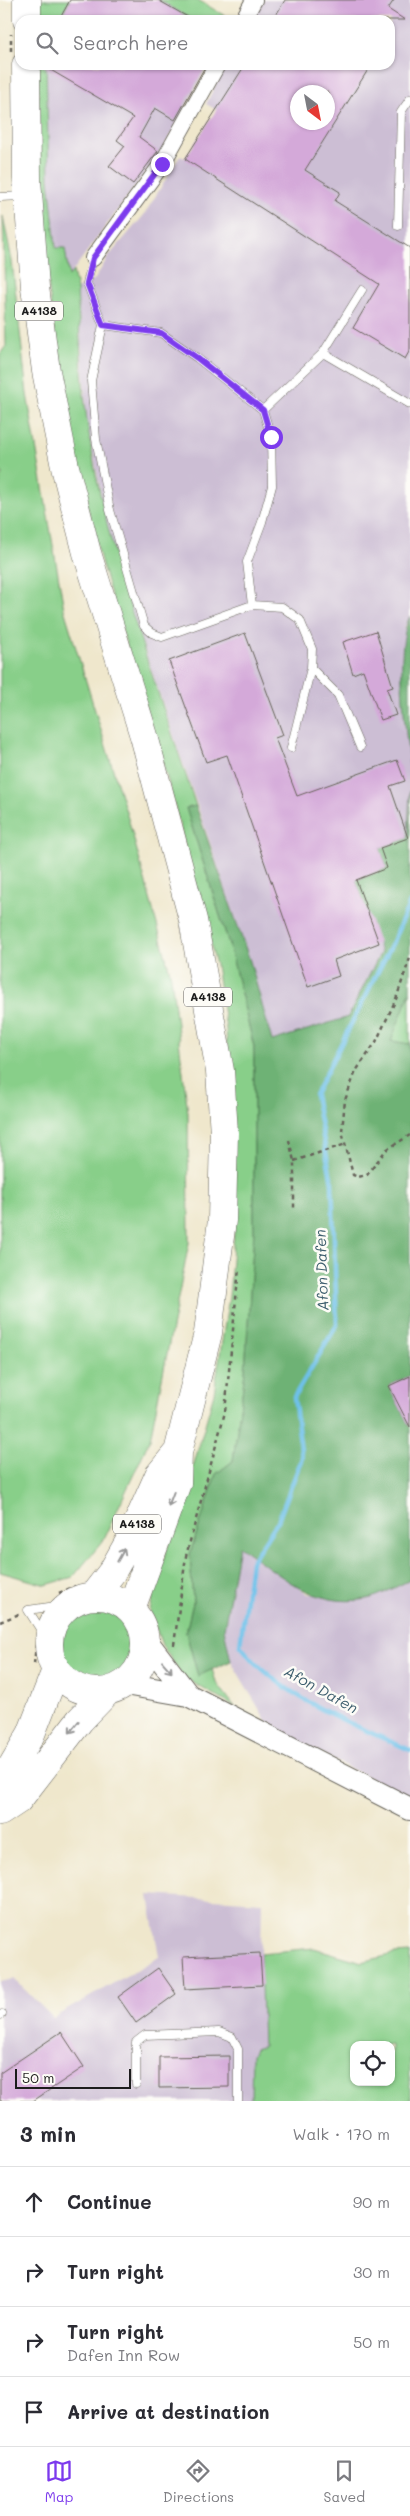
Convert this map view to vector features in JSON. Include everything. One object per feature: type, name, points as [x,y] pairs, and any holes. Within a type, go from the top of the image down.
[{"type":"highway","points":[[22,15],[27,0]]},
{"type":"highway","name":"A4138","points":[[19,70],[35,286],[46,371],[65,467],[87,553],[144,736],[184,884],[211,1011],[220,1071],[224,1133],[222,1220],[213,1298],[196,1388],[178,1452],[178,1483],[131,1609]]},
{"type":"highway","name":"A4138","points":[[73,1597],[112,1572],[130,1540],[159,1475],[178,1452]]},
{"type":"highway","points":[[0,1787],[31,1734],[44,1671],[50,1657],[43,1635],[73,1597],[108,1596],[120,1601],[139,1618],[146,1640],[144,1657],[137,1672],[80,1720],[18,1800],[0,1812]]},
{"type":"highway","points":[[44,1671],[78,1689],[92,1692],[116,1688]]},
{"type":"main road","points":[[146,1640],[188,1695]]},
{"type":"main road","points":[[116,1688],[188,1695],[410,1810]]},
{"type":"street","points":[[246,15],[254,0]]},
{"type":"street","points":[[93,258],[162,164],[214,70]]},
{"type":"lane","points":[[398,226],[401,112],[410,99]]},
{"type":"lane","points":[[0,197],[11,198],[28,195]]},
{"type":"lane","points":[[93,258],[87,283],[103,325],[91,381],[96,439],[110,510],[144,626],[162,637],[252,606],[282,606],[300,620],[312,650],[311,668],[291,748]]},
{"type":"lane","points":[[263,410],[323,353],[362,290]]},
{"type":"lane","points":[[103,325],[161,333],[197,358],[263,410],[271,437],[272,486],[262,522],[247,562],[252,606]]},
{"type":"lane","points":[[323,353],[410,404]]},
{"type":"lane","points":[[311,668],[338,695],[360,747]]},
{"type":"lane","points":[[43,1635],[28,1610],[73,1597]]},
{"type":"lane","points":[[136,2084],[136,2042],[145,2035],[219,2032],[232,2037],[238,2049],[238,2101]]},
{"type":"path","points":[[410,958],[396,999],[376,1042],[356,1071],[345,1100],[342,1130],[354,1175],[358,1177],[367,1175],[386,1150],[410,1135]]},
{"type":"path","points":[[290,1140],[294,1161],[294,1209]]},
{"type":"path","points":[[294,1161],[334,1150],[346,1144]]},
{"type":"path","points":[[174,1676],[170,1659],[186,1556],[225,1412],[240,1260]]},
{"type":"path","points":[[73,1597],[50,1596],[73,1597]]},
{"type":"path","points":[[0,1622],[28,1610]]},
{"type":"path","points":[[43,1635],[44,1671]]},
{"type":"shaded area","points":[[264,0],[410,0],[410,616],[405,627],[410,773],[408,838],[387,868],[379,943],[381,952],[348,1017],[272,1042],[250,961],[125,592],[104,511],[87,421],[77,289],[95,279],[108,257],[144,215],[180,156],[185,158],[217,110],[206,104],[223,70],[395,70],[395,15],[254,15]]},
{"type":"shaded area","points":[[46,70],[205,70],[164,147],[69,276],[56,249],[49,179]]},
{"type":"shaded area","points":[[239,1546],[308,1594],[368,1599],[410,1580],[410,1798],[271,1729],[231,1661],[224,1629]]},
{"type":"shaded area","points":[[149,1895],[262,1902],[261,1953],[314,1948],[362,1962],[394,1954],[410,1953],[410,2101],[0,2101],[0,1982],[14,1979],[53,2018],[159,1957]]},
{"type":"green space","points":[[40,0],[70,0],[62,15],[39,15]]},
{"type":"green space","points":[[158,0],[198,0],[224,15],[184,15]]},
{"type":"green space","points":[[38,70],[46,70],[49,179],[56,248],[65,248],[69,276],[73,271],[77,289],[82,372],[95,470],[106,519],[133,615],[196,806],[186,808],[229,944],[254,1047],[254,1231],[245,1372],[233,1461],[216,1474],[190,1554],[193,1603],[186,1632],[198,1676],[212,1669],[216,1682],[235,1707],[183,1677],[162,1645],[150,1612],[155,1586],[188,1485],[214,1393],[229,1297],[236,1208],[226,1029],[216,965],[168,781],[102,565],[64,412],[40,216]]},
{"type":"green space","points":[[3,216],[12,261],[27,394],[64,609],[130,825],[171,976],[188,1113],[189,1243],[150,1439],[103,1541],[73,1577],[46,1585],[0,1572],[0,478],[3,473],[0,471],[0,354],[6,346]]},
{"type":"green space","points":[[410,616],[410,773],[402,693],[402,650]]},
{"type":"green space","points":[[410,791],[410,992],[391,1041],[410,1044],[410,1376],[389,1386],[410,1427],[410,1580],[372,1598],[348,1601],[330,1599],[298,1587],[239,1546],[224,1629],[231,1661],[198,1676],[186,1632],[193,1603],[190,1554],[216,1474],[233,1461],[245,1372],[254,1231],[254,1047],[229,944],[186,808],[196,806],[250,961],[272,1041],[348,1017],[381,952],[356,880],[387,868],[380,848],[408,838]]},
{"type":"green space","points":[[410,992],[410,1044],[390,1041],[409,995]]},
{"type":"green space","points":[[98,1609],[118,1615],[128,1625],[134,1645],[128,1665],[118,1675],[98,1681],[78,1675],[68,1665],[62,1645],[68,1625],[78,1615]]},
{"type":"green space","points":[[314,1948],[362,1962],[394,1954],[410,1953],[410,2101],[251,2101],[252,2055],[255,2049],[263,2046],[260,1953]]},
{"type":"building","points":[[70,0],[158,0],[184,15],[62,15]]},
{"type":"building","points":[[285,0],[394,0],[388,9],[405,20],[395,20],[395,15],[276,15]]},
{"type":"building","points":[[51,70],[203,70],[175,120],[155,108],[139,137],[158,151],[133,184],[109,166],[125,146],[117,140],[133,118]]},
{"type":"building","points":[[242,70],[368,70],[335,122],[335,85],[290,85],[290,130],[330,130],[305,170],[340,192],[335,201],[410,248],[410,350],[405,359],[353,328],[379,284],[185,159]]},
{"type":"building","points":[[376,631],[393,687],[387,689],[396,715],[381,720],[363,670],[353,674],[343,642]]},
{"type":"building","points":[[245,633],[283,735],[275,738],[297,796],[397,760],[405,781],[390,786],[408,838],[380,848],[387,868],[356,880],[379,943],[334,960],[339,976],[308,987],[227,755],[206,762],[169,661]]},
{"type":"building","points":[[410,1376],[410,1427],[389,1386]]},
{"type":"building","points":[[260,1953],[262,1985],[185,1989],[183,1957]]},
{"type":"building","points":[[158,1968],[176,1994],[136,2023],[118,1997]]},
{"type":"building","points":[[61,2032],[84,2067],[33,2101],[0,2101],[0,2073]]},
{"type":"building","points":[[229,2056],[229,2087],[159,2088],[159,2057]]},
{"type":"waterway","name":"Afon Dafen","points":[[410,902],[392,944],[315,1095],[332,1183],[337,1325],[294,1397],[302,1458],[278,1521],[251,1562],[240,1645],[275,1680],[296,1694],[341,1719],[410,1750]]},
{"type":"route","points":[[162,164],[93,258],[87,283],[103,325],[161,333],[197,358],[263,410],[271,437]]}]
